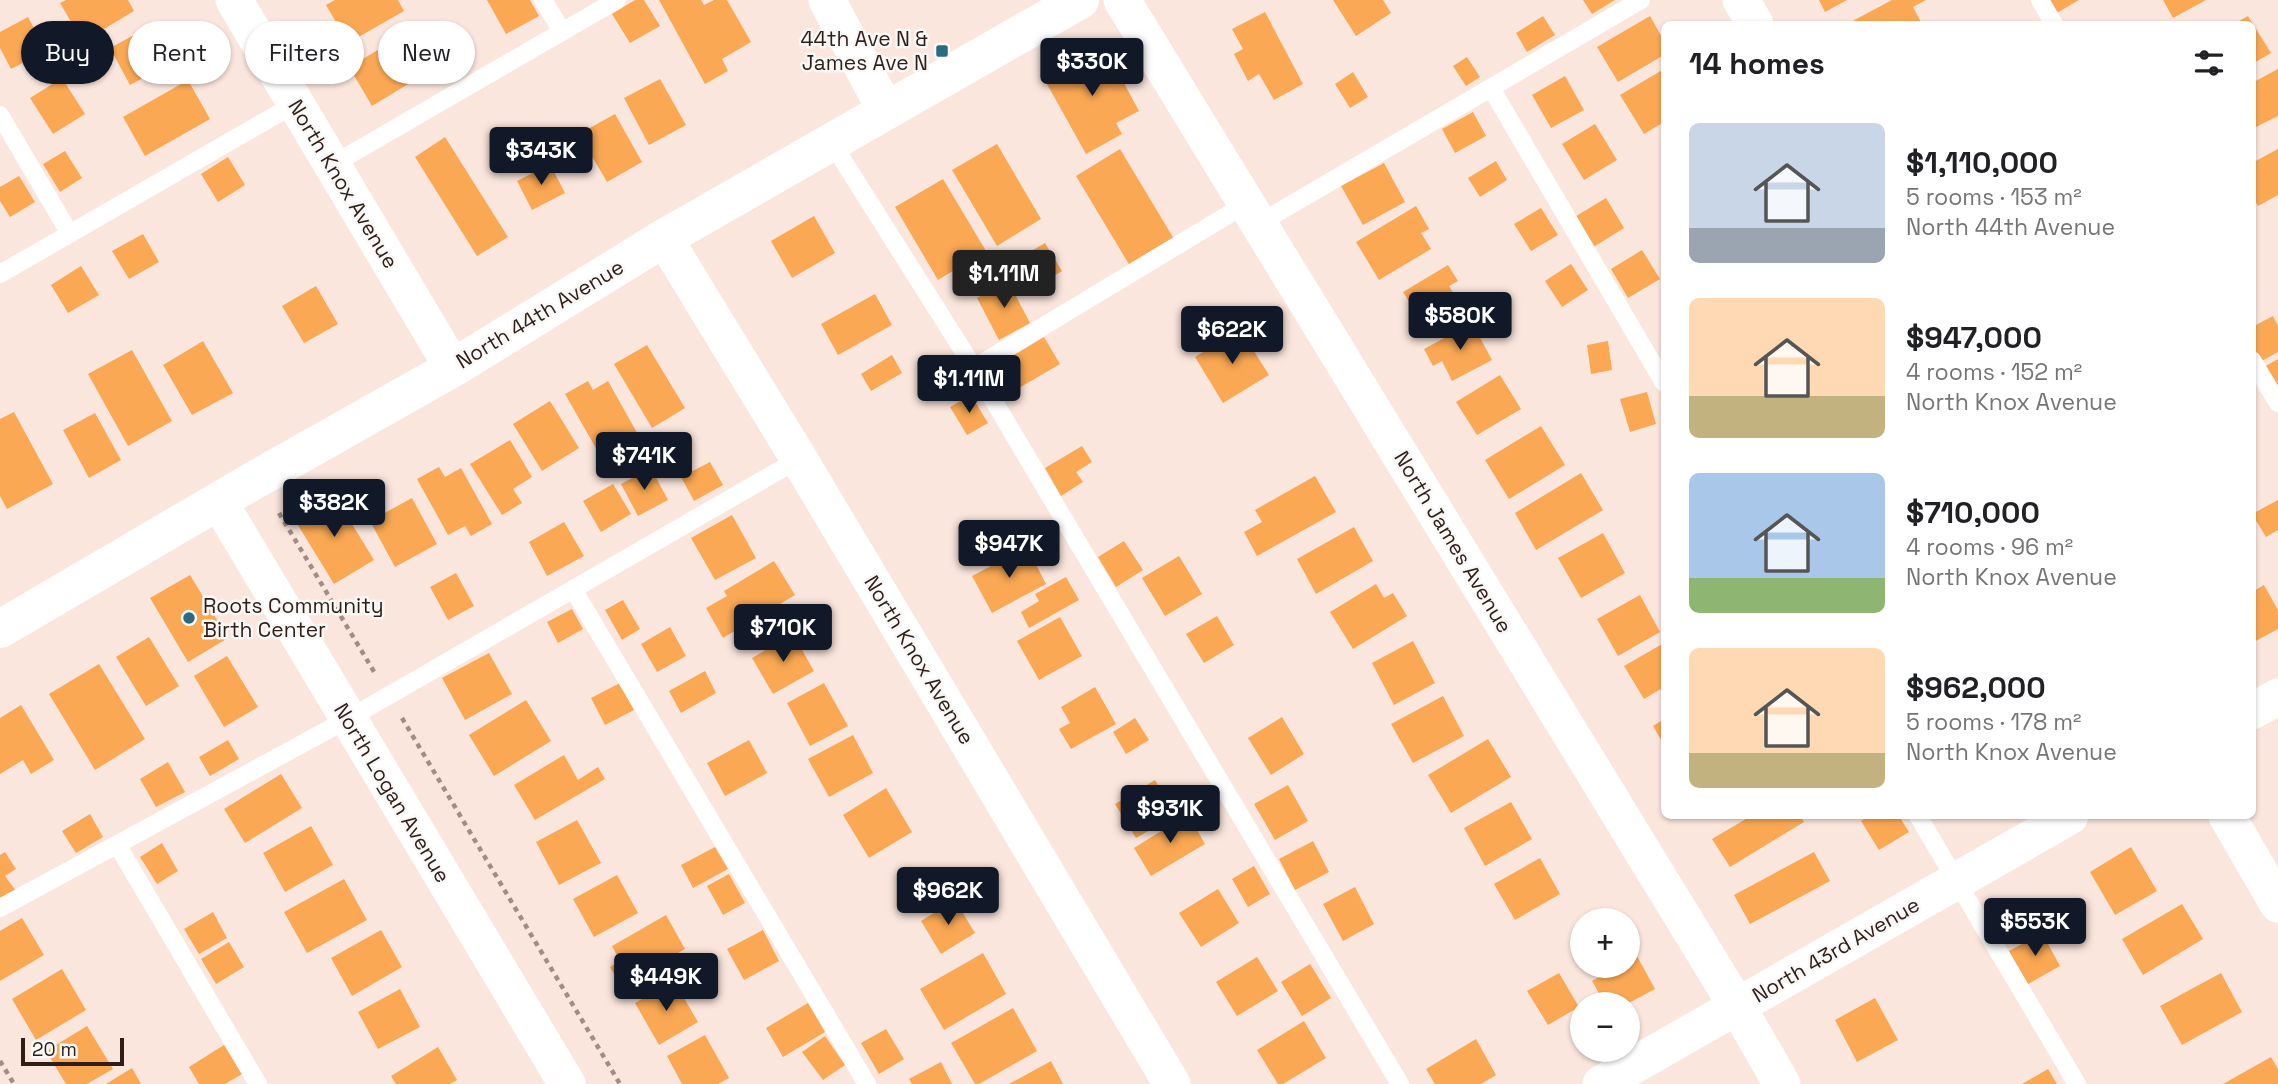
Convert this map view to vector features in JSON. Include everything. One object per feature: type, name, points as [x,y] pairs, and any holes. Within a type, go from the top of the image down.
[{"type":"street","name":"North Knox Avenue","points":[[234,0],[453,368]]},
{"type":"street","points":[[827,0],[886,111]]},
{"type":"street","name":"North 44th Avenue","points":[[3,620],[219,502],[453,368],[663,238],[1080,0]]},
{"type":"street","name":"North James Avenue","points":[[1122,0],[1737,1006],[1782,1084]]},
{"type":"street","points":[[1741,0],[1753,21]]},
{"type":"street","name":"North Knox Avenue","points":[[663,238],[799,459],[1172,1084]]},
{"type":"street","name":"North Logan Avenue","points":[[219,502],[566,1084]]},
{"type":"street","points":[[2256,709],[2278,696]]},
{"type":"street","name":"North 43rd Avenue","points":[[1601,1084],[2065,819]]},
{"type":"street","points":[[2229,819],[2278,904]]},
{"type":"lane","points":[[543,0],[562,32]]},
{"type":"lane","points":[[332,165],[617,0]]},
{"type":"lane","points":[[974,369],[1252,214],[1491,88],[1641,0]]},
{"type":"lane","points":[[2040,0],[2052,21]]},
{"type":"lane","points":[[1491,88],[1661,378]]},
{"type":"lane","points":[[0,274],[295,104]]},
{"type":"lane","points":[[0,115],[70,234]]},
{"type":"lane","points":[[832,143],[974,369],[1400,1084]]},
{"type":"lane","points":[[2256,367],[2278,403]]},
{"type":"lane","points":[[0,908],[348,719],[799,459]]},
{"type":"lane","points":[[573,589],[867,1084]]},
{"type":"lane","points":[[1920,819],[2077,1084]]},
{"type":"lane","points":[[118,846],[258,1084]]},
{"type":"path","points":[[279,513],[620,1084]]},
{"type":"path","points":[[0,1061],[14,1084]]},
{"type":"building","points":[[66,0],[128,0],[134,11],[114,23],[71,21],[60,3]]},
{"type":"building","points":[[335,0],[398,0],[404,11],[386,21],[378,21],[378,26],[364,34],[364,21],[335,21],[326,5]]},
{"type":"building","points":[[487,0],[530,0],[539,16],[506,34]]},
{"type":"building","points":[[635,0],[644,0],[660,26],[630,43],[612,14]]},
{"type":"building","points":[[659,0],[701,0],[704,5],[714,0],[727,0],[751,42],[722,59],[728,71],[705,84]]},
{"type":"building","points":[[1333,0],[1383,0],[1391,13],[1356,36]]},
{"type":"building","points":[[1583,0],[1615,0],[1592,14]]},
{"type":"building","points":[[1819,0],[1847,0],[1825,12]]},
{"type":"building","points":[[1892,0],[1926,0],[1913,7],[1920,21],[1853,21]]},
{"type":"building","points":[[2047,0],[2079,0],[2055,14]]},
{"type":"building","points":[[2163,0],[2206,0],[2173,18]]},
{"type":"building","points":[[1265,12],[1303,84],[1274,100],[1259,74],[1248,81],[1234,54],[1243,49],[1232,29]]},
{"type":"building","points":[[1543,16],[1555,35],[1527,52],[1516,33]]},
{"type":"building","points":[[1650,16],[1661,36],[1661,57],[1618,82],[1597,47]]},
{"type":"building","points":[[28,17],[30,21],[21,21],[21,64],[11,69],[0,48],[0,32]]},
{"type":"building","points":[[2256,29],[2271,53],[2256,62]]},
{"type":"building","points":[[128,38],[128,81],[114,55],[114,46]]},
{"type":"building","points":[[1103,44],[1139,111],[1116,123],[1122,134],[1086,154],[1043,77]]},
{"type":"building","points":[[378,50],[378,84],[408,84],[372,106],[359,84],[364,84],[364,58]]},
{"type":"building","points":[[1467,57],[1480,77],[1466,86],[1453,66]]},
{"type":"building","points":[[2278,69],[2278,116],[2256,127],[2256,81]]},
{"type":"building","points":[[1661,71],[1661,124],[1644,134],[1620,95]]},
{"type":"building","points":[[1353,72],[1368,97],[1350,108],[1335,84]]},
{"type":"building","points":[[1565,76],[1584,110],[1551,128],[1532,95]]},
{"type":"building","points":[[660,79],[686,125],[649,145],[624,98]]},
{"type":"building","points":[[52,84],[66,84],[85,114],[53,134],[30,98]]},
{"type":"building","points":[[181,84],[190,84],[210,119],[145,156],[123,117]]},
{"type":"building","points":[[1473,112],[1486,136],[1455,153],[1442,129]]},
{"type":"building","points":[[615,114],[642,162],[607,182],[579,134]]},
{"type":"building","points":[[1595,124],[1617,160],[1584,180],[1562,144]]},
{"type":"building","points":[[445,137],[508,237],[477,256],[415,157]]},
{"type":"building","points":[[997,144],[1041,219],[997,246],[952,170]]},
{"type":"building","points":[[1120,149],[1174,239],[1130,266],[1076,176]]},
{"type":"building","points":[[2278,149],[2278,195],[2258,206],[2256,203],[2256,161]]},
{"type":"building","points":[[65,151],[82,178],[60,192],[43,164]]},
{"type":"building","points":[[228,157],[245,185],[218,202],[201,174]]},
{"type":"building","points":[[1496,161],[1507,180],[1480,197],[1468,178]]},
{"type":"building","points":[[1384,163],[1405,202],[1363,225],[1341,186]]},
{"type":"building","points":[[550,164],[565,193],[532,210],[517,181]]},
{"type":"building","points":[[19,176],[35,202],[10,217],[0,201],[0,187]]},
{"type":"building","points":[[943,179],[986,251],[938,280],[895,207]]},
{"type":"building","points":[[1606,198],[1624,228],[1592,248],[1573,218]]},
{"type":"building","points":[[1416,206],[1429,229],[1421,233],[1431,249],[1379,280],[1356,242]]},
{"type":"building","points":[[1541,208],[1558,235],[1531,251],[1514,224]]},
{"type":"building","points":[[814,216],[835,253],[792,278],[771,241]]},
{"type":"building","points":[[143,234],[159,262],[129,279],[112,251]]},
{"type":"building","points":[[1045,243],[1062,271],[1027,293],[1009,264]]},
{"type":"building","points":[[1642,250],[1660,279],[1628,298],[1611,269]]},
{"type":"building","points":[[1571,264],[1588,290],[1562,307],[1545,281]]},
{"type":"building","points":[[1448,265],[1458,281],[1449,286],[1458,301],[1422,322],[1403,292]]},
{"type":"building","points":[[81,266],[99,295],[68,313],[51,285]]},
{"type":"building","points":[[1008,281],[1030,323],[999,340],[977,298]]},
{"type":"building","points":[[316,286],[338,324],[304,343],[282,306]]},
{"type":"building","points":[[875,294],[892,325],[838,355],[821,324]]},
{"type":"building","points":[[2273,316],[2278,326],[2278,352],[2258,363],[2256,359],[2256,325]]},
{"type":"building","points":[[1472,323],[1492,360],[1452,381],[1442,361],[1433,366],[1424,349]]},
{"type":"building","points":[[1240,329],[1269,375],[1223,403],[1195,357]]},
{"type":"building","points":[[1044,337],[1060,364],[1002,398],[986,372]]},
{"type":"building","points":[[203,341],[233,393],[192,415],[163,365]]},
{"type":"building","points":[[1608,341],[1612,370],[1591,374],[1587,345]]},
{"type":"building","points":[[647,345],[685,408],[652,428],[614,364]]},
{"type":"building","points":[[132,350],[172,421],[128,446],[88,374]]},
{"type":"building","points":[[892,355],[902,373],[871,391],[861,374]]},
{"type":"building","points":[[2278,359],[2278,393],[2264,367]]},
{"type":"building","points":[[1500,375],[1521,409],[1477,435],[1456,402]]},
{"type":"building","points":[[588,381],[593,390],[608,381],[640,438],[617,450],[612,441],[597,450],[565,394]]},
{"type":"building","points":[[1647,392],[1656,424],[1630,432],[1620,399]]},
{"type":"building","points":[[971,395],[988,423],[967,435],[950,407]]},
{"type":"building","points":[[550,401],[579,448],[542,471],[513,424]]},
{"type":"building","points":[[14,412],[53,484],[7,509],[0,496],[0,419]]},
{"type":"building","points":[[95,413],[121,460],[89,478],[63,430]]},
{"type":"building","points":[[1541,426],[1565,465],[1509,499],[1485,460]]},
{"type":"building","points":[[510,440],[532,477],[513,489],[522,503],[502,515],[470,464]]},
{"type":"building","points":[[1082,446],[1092,462],[1076,472],[1083,482],[1061,496],[1045,468]]},
{"type":"building","points":[[710,462],[723,485],[694,501],[681,477]]},
{"type":"building","points":[[439,467],[445,477],[461,468],[492,524],[471,536],[465,526],[448,535],[417,479]]},
{"type":"building","points":[[651,468],[668,500],[638,516],[621,484]]},
{"type":"building","points":[[1581,473],[1603,510],[1536,550],[1515,513]]},
{"type":"building","points":[[1315,476],[1336,512],[1257,556],[1244,532],[1262,522],[1255,510]]},
{"type":"building","points":[[613,484],[631,514],[601,532],[583,501]]},
{"type":"building","points":[[333,493],[374,560],[334,584],[293,517]]},
{"type":"building","points":[[412,498],[437,544],[395,567],[370,521]]},
{"type":"building","points":[[2278,500],[2278,530],[2266,537],[2256,521],[2256,512]]},
{"type":"building","points":[[732,515],[756,558],[715,580],[691,538]]},
{"type":"building","points":[[564,522],[584,556],[547,576],[529,542]]},
{"type":"building","points":[[1354,527],[1373,561],[1316,594],[1297,559]]},
{"type":"building","points":[[1603,533],[1625,573],[1581,598],[1558,558]]},
{"type":"building","points":[[1124,541],[1143,570],[1116,587],[1098,557]]},
{"type":"building","points":[[1027,547],[1046,584],[992,613],[972,576]]},
{"type":"building","points":[[1179,556],[1202,594],[1165,616],[1142,578]]},
{"type":"building","points":[[774,561],[795,595],[723,638],[706,608],[727,596],[724,591]]},
{"type":"building","points":[[456,573],[474,606],[448,620],[430,587]]},
{"type":"building","name":"Roots Community Birth Center","points":[[190,575],[228,638],[188,662],[150,598]]},
{"type":"building","points":[[1066,577],[1079,600],[1029,628],[1021,612],[1039,601],[1035,594]]},
{"type":"building","points":[[1376,584],[1384,598],[1393,593],[1407,616],[1353,649],[1330,612]]},
{"type":"building","points":[[2264,585],[2278,610],[2278,629],[2256,641],[2256,590]]},
{"type":"building","points":[[1640,595],[1660,632],[1618,656],[1597,619]]},
{"type":"building","points":[[623,600],[640,629],[622,640],[605,610]]},
{"type":"building","points":[[572,609],[583,629],[558,643],[547,622]]},
{"type":"building","points":[[1217,616],[1234,645],[1204,663],[1186,634]]},
{"type":"building","points":[[1060,617],[1082,656],[1039,680],[1017,641]]},
{"type":"building","points":[[670,627],[686,656],[657,672],[641,644]]},
{"type":"building","points":[[793,634],[814,671],[773,694],[752,658]]},
{"type":"building","points":[[149,637],[179,686],[146,706],[116,657]]},
{"type":"building","points":[[1413,641],[1435,683],[1394,705],[1372,663]]},
{"type":"building","points":[[1661,645],[1661,689],[1644,699],[1624,666]]},
{"type":"building","points":[[489,653],[512,694],[465,720],[442,678]]},
{"type":"building","points":[[227,656],[258,707],[224,727],[194,676]]},
{"type":"building","points":[[99,664],[145,739],[95,770],[49,694]]},
{"type":"building","points":[[705,671],[716,693],[681,713],[669,691]]},
{"type":"building","points":[[620,683],[634,710],[605,725],[591,698]]},
{"type":"building","points":[[824,683],[848,726],[810,746],[787,703]]},
{"type":"building","points":[[1095,687],[1116,724],[1071,749],[1059,729],[1070,723],[1061,707]]},
{"type":"building","points":[[1443,696],[1464,736],[1413,763],[1391,724]]},
{"type":"building","points":[[526,700],[551,741],[494,776],[469,735]]},
{"type":"building","points":[[21,705],[54,760],[31,774],[23,760],[0,774],[0,718]]},
{"type":"building","points":[[1282,717],[1304,754],[1271,775],[1248,738]]},
{"type":"building","points":[[1135,718],[1149,740],[1126,754],[1113,732]]},
{"type":"building","points":[[1661,721],[1661,740],[1653,726]]},
{"type":"building","points":[[853,735],[873,773],[829,797],[808,759]]},
{"type":"building","points":[[1488,739],[1511,777],[1451,813],[1428,775]]},
{"type":"building","points":[[228,740],[239,759],[210,776],[199,757]]},
{"type":"building","points":[[749,740],[767,773],[725,796],[707,763]]},
{"type":"building","points":[[564,755],[578,780],[598,767],[605,779],[535,820],[514,785]]},
{"type":"building","points":[[168,762],[185,792],[156,807],[140,779]]},
{"type":"building","points":[[281,774],[302,808],[245,843],[224,809]]},
{"type":"building","points":[[1155,780],[1176,815],[1136,838],[1115,804]]},
{"type":"building","points":[[1288,785],[1308,821],[1275,840],[1254,804]]},
{"type":"building","points":[[886,788],[912,832],[869,858],[843,815]]},
{"type":"building","points":[[1511,802],[1532,839],[1485,866],[1464,828]]},
{"type":"building","points":[[90,814],[103,837],[76,853],[62,831]]},
{"type":"building","points":[[1188,814],[1205,844],[1151,876],[1134,848]]},
{"type":"building","points":[[1746,819],[1802,819],[1804,822],[1730,867],[1712,839]]},
{"type":"building","points":[[1901,819],[1909,832],[1879,850],[1861,821]]},
{"type":"building","points":[[577,820],[601,863],[559,885],[536,842]]},
{"type":"building","points":[[311,826],[333,865],[285,892],[263,853]]},
{"type":"building","points":[[1313,841],[1329,872],[1295,890],[1279,859]]},
{"type":"building","points":[[162,843],[178,871],[157,884],[140,857]]},
{"type":"building","points":[[715,847],[728,869],[693,888],[681,865]]},
{"type":"building","points":[[2131,847],[2157,891],[2115,915],[2090,872]]},
{"type":"building","points":[[5,852],[16,869],[5,876],[16,891],[0,901],[0,855]]},
{"type":"building","points":[[1814,852],[1830,881],[1750,924],[1734,895]]},
{"type":"building","points":[[1540,858],[1560,894],[1515,920],[1494,884]]},
{"type":"building","points":[[1254,866],[1270,894],[1248,907],[1232,879]]},
{"type":"building","points":[[729,874],[745,903],[723,915],[707,886]]},
{"type":"building","points":[[617,875],[638,913],[594,937],[573,899]]},
{"type":"building","points":[[344,879],[367,920],[307,953],[284,912]]},
{"type":"building","points":[[1355,887],[1374,924],[1343,941],[1323,904]]},
{"type":"building","points":[[1218,889],[1239,923],[1201,947],[1179,913]]},
{"type":"building","points":[[955,900],[975,933],[941,954],[921,921]]},
{"type":"building","points":[[2182,904],[2203,939],[2143,975],[2122,939]]},
{"type":"building","points":[[213,912],[227,938],[199,954],[184,929]]},
{"type":"building","points":[[666,915],[685,949],[621,986],[610,967],[620,961],[612,946]]},
{"type":"building","points":[[22,918],[44,955],[0,981],[0,931]]},
{"type":"building","points":[[381,930],[402,967],[352,996],[331,958]]},
{"type":"building","points":[[763,930],[779,961],[744,980],[727,949]]},
{"type":"building","points":[[2042,933],[2060,966],[2028,984],[2009,951]]},
{"type":"building","points":[[229,942],[244,967],[216,984],[201,959]]},
{"type":"building","points":[[983,953],[1006,994],[944,1030],[920,989]]},
{"type":"building","points":[[1257,957],[1278,991],[1237,1016],[1216,982]]},
{"type":"building","points":[[1640,962],[1655,989],[1640,997],[1640,992],[1598,992],[1592,981],[1597,978],[1640,978]]},
{"type":"building","points":[[1310,964],[1331,998],[1302,1016],[1281,982]]},
{"type":"building","points":[[62,969],[86,1010],[36,1040],[12,999]]},
{"type":"building","points":[[1559,973],[1570,992],[1570,1012],[1548,1025],[1527,991]]},
{"type":"building","points":[[2221,973],[2242,1012],[2182,1045],[2160,1006]]},
{"type":"building","points":[[674,981],[698,1022],[659,1045],[635,1003]]},
{"type":"building","points":[[400,989],[420,1027],[378,1049],[358,1012]]},
{"type":"building","points":[[1875,998],[1898,1040],[1857,1062],[1835,1020]]},
{"type":"building","points":[[808,1003],[825,1032],[783,1057],[766,1028]]},
{"type":"building","points":[[1013,1008],[1037,1051],[975,1084],[951,1043]]},
{"type":"building","points":[[1304,1021],[1326,1058],[1283,1084],[1278,1084],[1257,1050]]},
{"type":"building","points":[[87,1026],[113,1069],[87,1084],[66,1084],[46,1051]]},
{"type":"building","points":[[886,1029],[904,1059],[879,1074],[861,1043]]},
{"type":"building","points":[[705,1035],[729,1078],[718,1084],[682,1084],[667,1056]]},
{"type":"building","points":[[825,1036],[845,1065],[823,1080],[802,1052]]},
{"type":"building","points":[[1476,1039],[1496,1075],[1481,1084],[1435,1084],[1426,1069]]},
{"type":"building","points":[[224,1045],[242,1074],[225,1084],[199,1084],[189,1067]]},
{"type":"building","points":[[438,1047],[457,1080],[450,1084],[396,1084],[391,1076]]},
{"type":"building","points":[[2271,1057],[2278,1069],[2278,1084],[2223,1084]]},
{"type":"building","points":[[1051,1061],[1063,1084],[1009,1084]]},
{"type":"building","points":[[941,1062],[952,1084],[912,1084],[909,1079]]},
{"type":"building","points":[[132,1068],[141,1084],[106,1084]]},
{"type":"building","points":[[2048,1069],[2057,1084],[2022,1084]]},
{"type":"place","name":"44th Ave N & James Ave N","points":[[942,51]]},
{"type":"place","name":"Roots Community Birth Center","points":[[189,618]]}]
